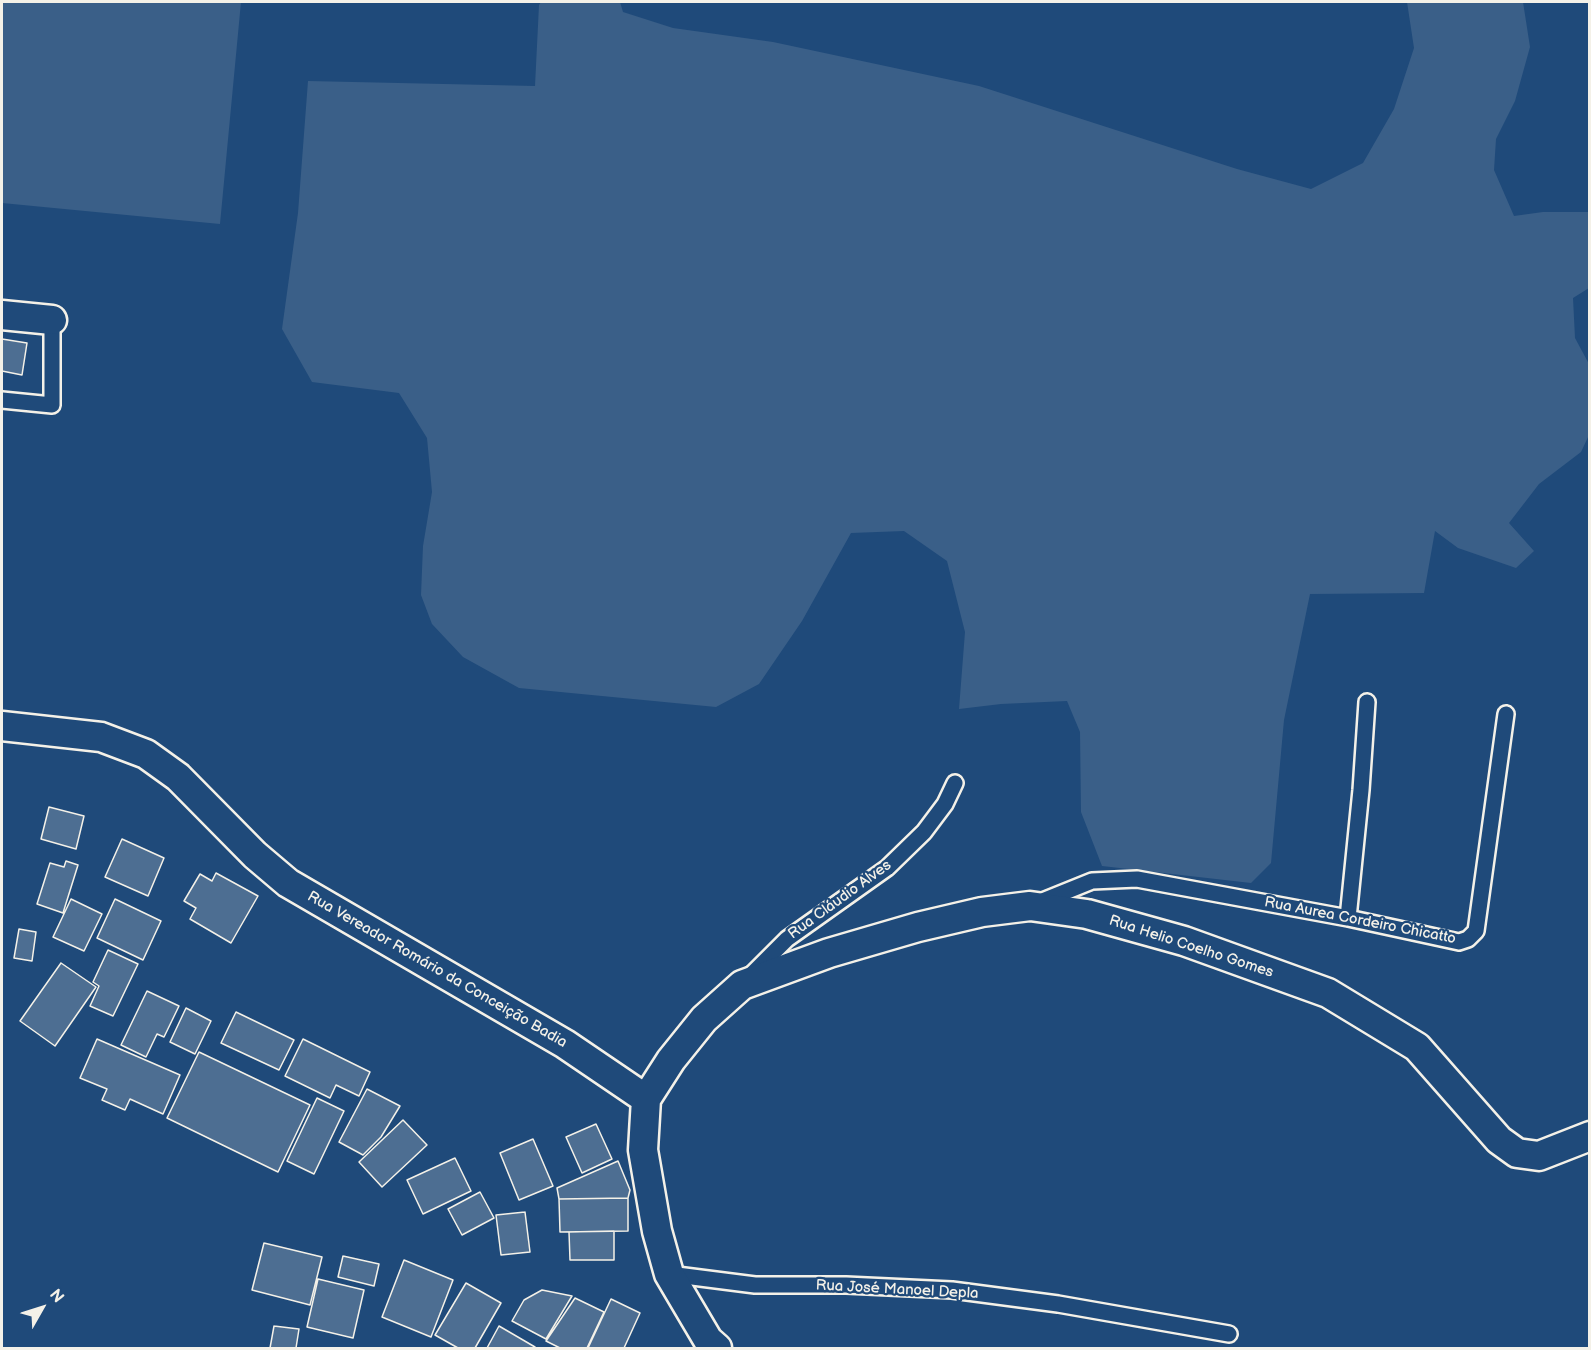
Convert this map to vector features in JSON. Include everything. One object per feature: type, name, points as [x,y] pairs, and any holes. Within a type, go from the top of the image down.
[{"type":"street","points":[[2,315],[52,320]]},
{"type":"street","name":"Rua Vereador Romário da Conceição Badia","points":[[2,726],[101,737],[146,754],[178,777],[255,855],[288,883],[565,1044],[646,1099]]},
{"type":"street","name":"Rua Helio Coelho Gomes","points":[[646,1099],[671,1060],[704,1019],[742,985],[830,953],[918,927],[982,912],[1030,906],[1088,914],[1184,941],[1328,993],[1417,1047],[1499,1140],[1517,1153],[1539,1156],[1590,1136]]},
{"type":"street","points":[[646,1099],[643,1150],[657,1231],[669,1274],[708,1340],[717,1348]]},
{"type":"lane","points":[[2,400],[52,405],[52,320]]},
{"type":"lane","points":[[1348,918],[1367,702]]},
{"type":"lane","name":"Rua Aurea Cordeiro Chicatto","points":[[1030,906],[1092,881],[1137,879],[1348,918],[1459,942],[1468,939],[1476,931],[1506,714]]},
{"type":"lane","name":"Rua Cláudio Alves","points":[[742,985],[787,939],[887,868],[924,832],[945,804],[955,783]]},
{"type":"lane","name":"Rua José Manoel Depla","points":[[669,1274],[755,1285],[846,1285],[952,1290],[1058,1304],[1229,1334]]},
{"type":"shaded area","points":[[2,2],[241,2],[220,224],[2,203]]},
{"type":"shaded area","points":[[541,2],[620,2],[623,12],[673,28],[773,42],[979,86],[1237,169],[1311,189],[1363,163],[1394,109],[1414,48],[1407,2],[1523,2],[1530,47],[1515,101],[1496,139],[1494,170],[1514,216],[1543,212],[1590,212],[1589,288],[1573,298],[1575,338],[1589,364],[1589,435],[1581,452],[1539,484],[1509,523],[1534,551],[1516,568],[1458,548],[1435,531],[1424,593],[1310,594],[1284,720],[1271,863],[1251,883],[1102,866],[1081,812],[1080,732],[1067,701],[1001,704],[959,709],[965,632],[947,561],[904,531],[851,533],[802,621],[759,684],[716,707],[519,688],[463,657],[432,624],[421,595],[423,546],[432,492],[427,438],[399,393],[312,382],[282,329],[298,213],[308,81],[535,86]]},
{"type":"building","points":[[2,339],[27,343],[22,375],[2,371]]},
{"type":"building","points":[[49,807],[84,816],[76,849],[41,839]]},
{"type":"building","points":[[122,839],[164,858],[148,896],[105,877]]},
{"type":"building","points":[[66,861],[78,865],[63,913],[37,904],[50,863],[64,867]]},
{"type":"building","points":[[216,873],[258,896],[231,943],[190,919],[196,908],[184,901],[200,874],[212,881]]},
{"type":"building","points":[[71,899],[102,914],[84,951],[53,937]]},
{"type":"building","points":[[115,899],[161,921],[143,960],[97,938]]},
{"type":"building","points":[[19,929],[36,932],[32,961],[14,958]]},
{"type":"building","points":[[108,950],[138,964],[113,1016],[90,1006],[99,986],[93,982]]},
{"type":"building","points":[[61,963],[96,987],[55,1046],[20,1021]]},
{"type":"building","points":[[147,991],[179,1006],[164,1037],[157,1034],[146,1057],[121,1045]]},
{"type":"building","points":[[186,1008],[211,1021],[195,1054],[170,1042]]},
{"type":"building","points":[[236,1012],[294,1040],[279,1070],[221,1043]]},
{"type":"building","points":[[97,1039],[180,1075],[163,1114],[130,1099],[125,1110],[102,1100],[107,1089],[80,1078]]},
{"type":"building","points":[[303,1039],[370,1072],[359,1096],[336,1085],[330,1098],[285,1076]]},
{"type":"building","points":[[199,1052],[310,1105],[278,1172],[167,1118]]},
{"type":"building","points":[[367,1089],[400,1106],[381,1137],[363,1155],[339,1142]]},
{"type":"building","points":[[317,1098],[344,1111],[314,1174],[287,1161]]},
{"type":"building","points":[[403,1120],[427,1145],[382,1187],[359,1162]]},
{"type":"building","points":[[596,1124],[612,1159],[582,1173],[566,1137]]},
{"type":"building","points":[[533,1139],[553,1186],[519,1200],[500,1153]]},
{"type":"building","points":[[455,1158],[471,1191],[423,1214],[407,1180]]},
{"type":"building","points":[[618,1161],[630,1190],[628,1198],[559,1199],[557,1188]]},
{"type":"building","points":[[480,1192],[494,1218],[462,1235],[448,1209]]},
{"type":"building","points":[[628,1198],[628,1231],[560,1232],[559,1199]]},
{"type":"building","points":[[525,1212],[530,1252],[501,1255],[496,1215]]},
{"type":"building","points":[[614,1231],[614,1260],[570,1260],[569,1232]]},
{"type":"building","points":[[264,1243],[322,1257],[310,1305],[252,1290]]},
{"type":"building","points":[[343,1256],[379,1264],[374,1286],[338,1277]]},
{"type":"building","points":[[404,1260],[453,1280],[431,1337],[382,1317]]},
{"type":"building","points":[[318,1279],[364,1290],[353,1338],[307,1327]]},
{"type":"building","points":[[466,1283],[501,1303],[475,1348],[458,1348],[435,1335]]},
{"type":"building","points":[[542,1290],[572,1296],[546,1339],[512,1321],[524,1300]]},
{"type":"building","points":[[575,1298],[604,1312],[587,1348],[560,1348],[546,1341]]},
{"type":"building","points":[[611,1299],[640,1313],[624,1348],[588,1348]]},
{"type":"building","points":[[274,1326],[299,1329],[296,1348],[270,1348]]},
{"type":"building","points":[[499,1326],[535,1347],[487,1348]]}]
